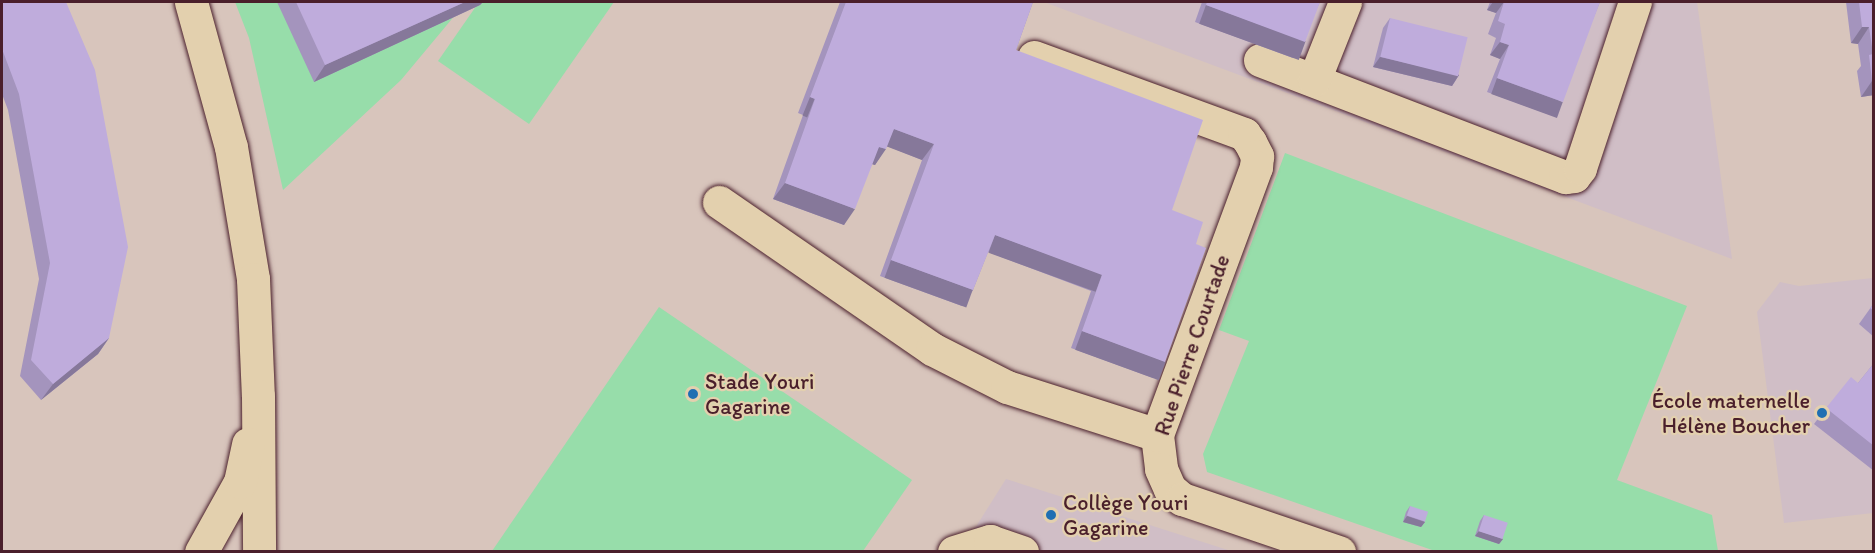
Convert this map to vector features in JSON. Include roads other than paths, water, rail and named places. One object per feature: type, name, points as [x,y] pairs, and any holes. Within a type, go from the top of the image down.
[{"type":"street","points":[[191,2],[231,147],[253,279],[258,396],[260,552]]},
{"type":"street","points":[[1314,80],[1345,2]]},
{"type":"street","points":[[1260,60],[1565,177],[1574,176],[1580,168],[1635,2]]},
{"type":"street","name":"Rue Pierre Courtade","points":[[1034,57],[1244,134],[1257,156],[1256,167],[1157,435],[1161,469],[1170,489],[1182,499],[1339,552]]},
{"type":"street","points":[[719,202],[932,349],[1007,387],[1157,435]]},
{"type":"street","points":[[201,552],[240,482],[258,396]]},
{"type":"street","points":[[954,552],[990,541],[1022,552]]},
{"type":"place","name":"Stade Youri Gagarine","points":[[693,394]]},
{"type":"place","name":"École maternelle Hélène Boucher","points":[[1822,413]]},
{"type":"place","name":"Collège Youri Gagarine","points":[[1051,515]]}]
